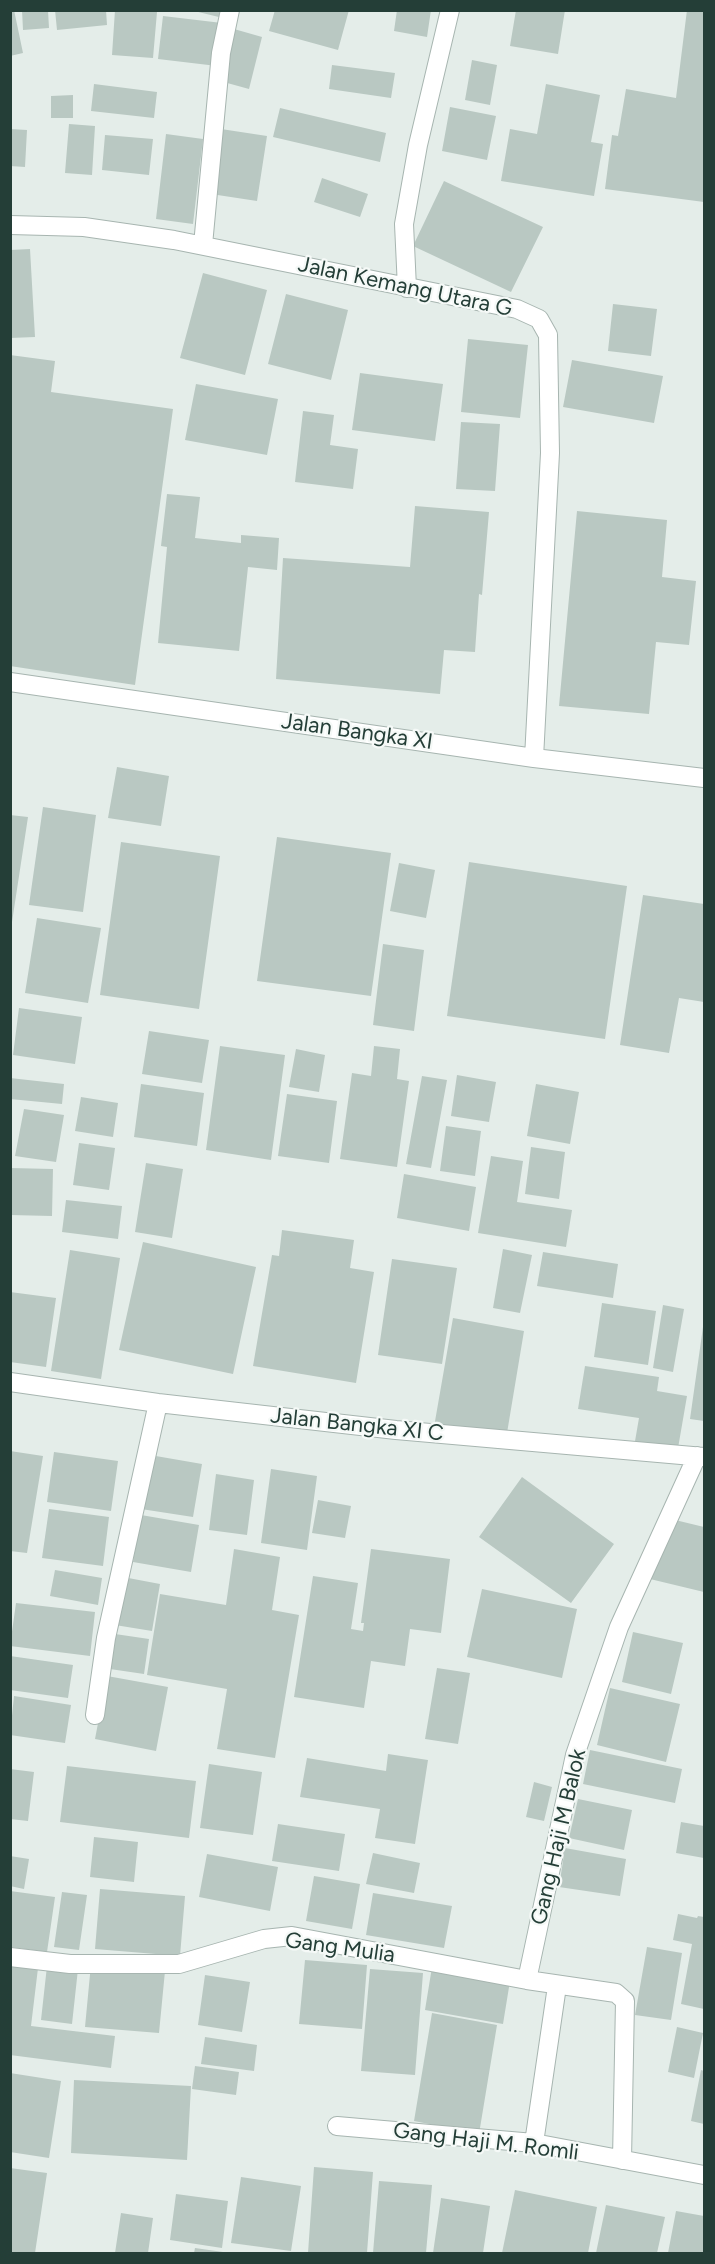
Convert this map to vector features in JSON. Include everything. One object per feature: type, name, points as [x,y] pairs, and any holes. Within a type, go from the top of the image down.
[{"type":"street","points":[[203,245],[221,53],[230,10]]},
{"type":"street","points":[[407,288],[404,224],[418,145],[450,10]]},
{"type":"street","name":"Jalan Kemang Utara G","points":[[10,225],[84,227],[203,245],[517,309],[539,320],[548,335],[550,453],[534,758]]},
{"type":"street","name":"Jalan Bangka XI","points":[[10,682],[534,758],[705,778]]},
{"type":"street","name":"Jalan Bangka XI C","points":[[10,1382],[158,1403],[396,1430],[701,1456]]},
{"type":"street","points":[[95,1715],[106,1638],[158,1403]]},
{"type":"street","name":"Gang Haji M Balok","points":[[527,1980],[575,1755],[620,1627],[701,1456]]},
{"type":"street","name":"Gang Mulia","points":[[10,1957],[70,1964],[179,1964],[264,1939],[292,1936],[527,1980]]},
{"type":"street","points":[[527,1980],[616,1993],[625,2001],[622,2160]]},
{"type":"street","points":[[534,2143],[558,1986]]},
{"type":"street","name":"Gang Haji M. Romli","points":[[337,2126],[534,2143],[705,2175]]},
{"type":"building","points":[[10,10],[14,10],[23,53],[10,56]]},
{"type":"building","points":[[22,10],[48,10],[49,28],[23,30]]},
{"type":"building","points":[[55,10],[106,10],[107,25],[57,30]]},
{"type":"building","points":[[115,10],[157,12],[153,58],[112,55]]},
{"type":"building","points":[[190,10],[225,10],[223,18]]},
{"type":"building","points":[[275,10],[349,10],[338,50],[269,31]]},
{"type":"building","points":[[397,10],[431,10],[427,37],[394,31]]},
{"type":"building","points":[[516,10],[565,10],[558,54],[510,46]]},
{"type":"building","points":[[687,10],[704,10],[704,202],[605,189],[612,135],[618,136],[626,89],[676,98]]},
{"type":"building","points":[[163,16],[222,23],[217,66],[158,59]]},
{"type":"building","points":[[234,29],[262,37],[249,89],[220,81]]},
{"type":"building","points":[[472,60],[497,65],[490,105],[465,100]]},
{"type":"building","points":[[332,65],[395,73],[391,98],[329,89]]},
{"type":"building","points":[[94,84],[157,92],[154,118],[91,111]]},
{"type":"building","points":[[546,84],[600,95],[591,142],[603,144],[594,196],[501,181],[510,129],[537,134]]},
{"type":"building","points":[[73,95],[73,118],[51,118],[51,96]]},
{"type":"building","points":[[450,107],[496,116],[487,160],[442,151]]},
{"type":"building","points":[[280,108],[386,133],[380,162],[273,137]]},
{"type":"building","points":[[69,124],[95,126],[92,175],[65,173]]},
{"type":"building","points":[[10,129],[27,130],[25,167],[10,166]]},
{"type":"building","points":[[221,129],[267,136],[257,201],[211,194]]},
{"type":"building","points":[[166,134],[203,139],[193,224],[156,219]]},
{"type":"building","points":[[105,135],[153,139],[149,175],[102,170]]},
{"type":"building","points":[[322,178],[368,194],[360,217],[314,202]]},
{"type":"building","points":[[444,181],[543,227],[511,292],[413,246]]},
{"type":"building","points":[[30,249],[35,337],[10,338],[10,250]]},
{"type":"building","points":[[203,273],[267,290],[245,375],[180,358]]},
{"type":"building","points":[[286,294],[348,310],[331,380],[268,364]]},
{"type":"building","points":[[613,304],[657,309],[651,356],[608,351]]},
{"type":"building","points":[[468,339],[528,345],[520,418],[461,412]]},
{"type":"building","points":[[10,355],[55,361],[51,392],[173,409],[135,685],[10,666]]},
{"type":"building","points":[[572,360],[663,376],[654,423],[563,407]]},
{"type":"building","points":[[360,373],[443,384],[435,441],[352,430]]},
{"type":"building","points":[[196,384],[278,399],[267,455],[185,440]]},
{"type":"building","points":[[303,411],[334,415],[330,445],[358,449],[353,489],[295,482]]},
{"type":"building","points":[[461,422],[500,424],[495,491],[456,489]]},
{"type":"building","points":[[167,494],[200,497],[195,538],[241,543],[241,535],[279,538],[277,570],[248,567],[239,651],[158,643],[167,547],[161,546]]},
{"type":"building","points":[[415,506],[489,512],[475,652],[444,650],[440,694],[276,679],[283,558],[410,567]]},
{"type":"building","points":[[577,511],[667,520],[662,577],[696,581],[689,645],[656,642],[649,714],[559,706]]},
{"type":"building","points":[[117,767],[169,776],[161,826],[108,818]]},
{"type":"building","points":[[43,807],[96,815],[83,912],[29,905]]},
{"type":"building","points":[[10,815],[28,817],[12,922],[10,922]]},
{"type":"building","points":[[277,837],[391,853],[371,996],[257,981]]},
{"type":"building","points":[[121,842],[220,856],[199,1009],[100,995]]},
{"type":"building","points":[[469,862],[627,886],[605,1039],[447,1016]]},
{"type":"building","points":[[399,863],[435,870],[426,918],[390,911]]},
{"type":"building","points":[[643,895],[704,904],[704,1002],[679,998],[669,1053],[620,1045]]},
{"type":"building","points":[[37,918],[101,928],[88,1003],[25,993]]},
{"type":"building","points":[[383,944],[424,950],[414,1031],[373,1025]]},
{"type":"building","points":[[19,1008],[82,1017],[75,1064],[13,1055]]},
{"type":"building","points":[[149,1031],[209,1040],[202,1083],[142,1074]]},
{"type":"building","points":[[220,1046],[285,1055],[271,1160],[206,1150]]},
{"type":"building","points":[[374,1046],[400,1049],[397,1079],[409,1081],[397,1167],[340,1159],[352,1073],[371,1076]]},
{"type":"building","points":[[296,1049],[325,1055],[319,1092],[289,1087]]},
{"type":"building","points":[[457,1075],[496,1082],[489,1122],[451,1116]]},
{"type":"building","points":[[422,1076],[447,1080],[431,1168],[406,1164]]},
{"type":"building","points":[[10,1078],[64,1084],[62,1104],[10,1099]]},
{"type":"building","points":[[141,1084],[204,1093],[197,1146],[134,1137]]},
{"type":"building","points":[[536,1084],[579,1092],[570,1144],[527,1136]]},
{"type":"building","points":[[287,1094],[337,1101],[329,1163],[278,1156]]},
{"type":"building","points":[[81,1097],[118,1103],[113,1137],[75,1131]]},
{"type":"building","points":[[24,1109],[64,1115],[56,1162],[15,1156]]},
{"type":"building","points":[[446,1126],[481,1131],[475,1176],[440,1171]]},
{"type":"building","points":[[79,1143],[115,1148],[109,1190],[73,1185]]},
{"type":"building","points":[[531,1147],[565,1152],[559,1199],[525,1194]]},
{"type":"building","points":[[491,1156],[523,1161],[517,1202],[572,1210],[566,1247],[478,1233]]},
{"type":"building","points":[[146,1163],[183,1169],[172,1238],[135,1232]]},
{"type":"building","points":[[10,1168],[53,1169],[52,1216],[10,1215]]},
{"type":"building","points":[[404,1174],[476,1187],[469,1231],[397,1218]]},
{"type":"building","points":[[66,1200],[122,1206],[118,1239],[62,1232]]},
{"type":"building","points":[[282,1230],[354,1240],[350,1268],[374,1272],[356,1383],[253,1366],[272,1255],[279,1256]]},
{"type":"building","points":[[143,1242],[256,1267],[233,1374],[119,1350]]},
{"type":"building","points":[[503,1249],[532,1255],[520,1313],[493,1308]]},
{"type":"building","points":[[70,1250],[120,1258],[101,1379],[51,1371]]},
{"type":"building","points":[[543,1252],[618,1264],[613,1298],[537,1286]]},
{"type":"building","points":[[392,1259],[457,1268],[442,1364],[378,1355]]},
{"type":"building","points":[[10,1292],[56,1298],[46,1367],[10,1362]]},
{"type":"building","points":[[602,1303],[656,1311],[648,1365],[594,1357]]},
{"type":"building","points":[[663,1305],[684,1309],[673,1372],[653,1368]]},
{"type":"building","points":[[453,1318],[524,1331],[506,1439],[434,1427]]},
{"type":"building","points":[[704,1327],[704,1421],[690,1419]]},
{"type":"building","points":[[585,1366],[659,1377],[657,1391],[687,1396],[677,1454],[634,1447],[639,1418],[578,1409]]},
{"type":"building","points":[[10,1451],[43,1456],[27,1553],[10,1551]]},
{"type":"building","points":[[54,1452],[118,1461],[111,1511],[47,1502]]},
{"type":"building","points":[[150,1455],[202,1464],[193,1517],[141,1509]]},
{"type":"building","points":[[271,1469],[317,1476],[307,1550],[261,1543]]},
{"type":"building","points":[[216,1474],[254,1480],[247,1535],[209,1530]]},
{"type":"building","points":[[522,1477],[614,1544],[571,1603],[479,1537]]},
{"type":"building","points":[[318,1500],[351,1506],[345,1538],[312,1533]]},
{"type":"building","points":[[49,1509],[109,1517],[103,1566],[42,1558]]},
{"type":"building","points":[[141,1515],[199,1525],[191,1572],[133,1562]]},
{"type":"building","points":[[671,1519],[704,1527],[704,1592],[650,1579]]},
{"type":"building","points":[[234,1549],[280,1557],[272,1610],[299,1615],[275,1758],[217,1749],[227,1689],[147,1675],[160,1594],[226,1605]]},
{"type":"building","points":[[371,1549],[450,1559],[441,1633],[410,1629],[405,1666],[371,1661],[364,1708],[294,1697],[313,1576],[358,1583],[351,1629],[363,1631],[364,1623],[361,1623]]},
{"type":"building","points":[[55,1570],[102,1578],[98,1605],[50,1596]]},
{"type":"building","points":[[123,1577],[160,1584],[152,1631],[115,1625]]},
{"type":"building","points":[[482,1589],[577,1609],[562,1678],[467,1657]]},
{"type":"building","points":[[16,1603],[95,1612],[90,1656],[10,1646]]},
{"type":"building","points":[[633,1632],[683,1643],[671,1694],[622,1682]]},
{"type":"building","points":[[115,1634],[149,1639],[144,1674],[110,1669]]},
{"type":"building","points":[[10,1656],[73,1665],[68,1698],[10,1690]]},
{"type":"building","points":[[437,1668],[470,1673],[458,1744],[425,1739]]},
{"type":"building","points":[[107,1676],[168,1687],[156,1751],[95,1739]]},
{"type":"building","points":[[610,1688],[680,1704],[666,1762],[597,1745]]},
{"type":"building","points":[[14,1696],[71,1705],[65,1743],[10,1735]]},
{"type":"building","points":[[590,1750],[682,1769],[675,1803],[583,1784]]},
{"type":"building","points":[[388,1754],[428,1760],[415,1844],[375,1838],[380,1809],[300,1797],[307,1758],[386,1771]]},
{"type":"building","points":[[209,1764],[262,1772],[253,1835],[200,1828]]},
{"type":"building","points":[[67,1766],[196,1781],[189,1838],[60,1822]]},
{"type":"building","points":[[10,1769],[34,1772],[28,1821],[10,1819]]},
{"type":"building","points":[[534,1782],[552,1787],[544,1821],[526,1817]]},
{"type":"building","points":[[578,1799],[632,1810],[624,1850],[569,1838]]},
{"type":"building","points":[[681,1822],[704,1826],[704,1858],[676,1853]]},
{"type":"building","points":[[278,1824],[345,1834],[339,1871],[272,1861]]},
{"type":"building","points":[[94,1837],[138,1842],[134,1882],[90,1877]]},
{"type":"building","points":[[565,1848],[626,1859],[620,1896],[559,1887]]},
{"type":"building","points":[[373,1853],[420,1863],[414,1893],[366,1884]]},
{"type":"building","points":[[207,1854],[278,1867],[270,1911],[199,1897]]},
{"type":"building","points":[[10,1856],[29,1859],[24,1889],[10,1886]]},
{"type":"building","points":[[314,1876],[360,1884],[352,1929],[306,1921]]},
{"type":"building","points":[[100,1889],[185,1896],[180,1956],[95,1949]]},
{"type":"building","points":[[10,1891],[55,1897],[47,1952],[10,1947]]},
{"type":"building","points":[[62,1892],[87,1895],[79,1950],[54,1947]]},
{"type":"building","points":[[373,1893],[452,1906],[444,1948],[366,1935]]},
{"type":"building","points":[[678,1914],[704,1917],[704,2009],[681,2004],[692,1944],[673,1940]]},
{"type":"building","points":[[647,1947],[682,1953],[671,2020],[635,2015]]},
{"type":"building","points":[[305,1960],[367,1965],[362,2029],[299,2024]]},
{"type":"building","points":[[91,1964],[165,1971],[159,2033],[85,2027]]},
{"type":"building","points":[[10,1965],[38,1968],[31,2026],[115,2036],[111,2068],[10,2055]]},
{"type":"building","points":[[47,1966],[78,1969],[72,2024],[41,2020]]},
{"type":"building","points":[[432,1967],[510,1981],[503,2024],[425,2010]]},
{"type":"building","points":[[370,1969],[423,1973],[415,2075],[361,2071]]},
{"type":"building","points":[[205,1975],[250,1982],[242,2032],[198,2025]]},
{"type":"building","points":[[432,2013],[497,2025],[479,2134],[414,2121]]},
{"type":"building","points":[[677,2027],[703,2033],[694,2078],[668,2072]]},
{"type":"building","points":[[205,2037],[257,2045],[254,2071],[201,2064]]},
{"type":"building","points":[[195,2066],[239,2072],[236,2095],[192,2089]]},
{"type":"building","points":[[701,2070],[704,2071],[704,2124],[691,2121]]},
{"type":"building","points":[[10,2073],[61,2081],[49,2158],[10,2152]]},
{"type":"building","points":[[74,2080],[191,2086],[187,2160],[71,2153]]},
{"type":"building","points":[[314,2167],[373,2172],[367,2253],[308,2253]]},
{"type":"building","points":[[10,2168],[47,2173],[35,2253],[10,2253]]},
{"type":"building","points":[[241,2177],[301,2186],[291,2251],[231,2243]]},
{"type":"building","points":[[379,2181],[432,2185],[426,2253],[373,2253]]},
{"type":"building","points":[[515,2190],[597,2207],[588,2253],[502,2253]]},
{"type":"building","points":[[176,2194],[228,2201],[222,2248],[170,2240]]},
{"type":"building","points":[[441,2198],[490,2206],[483,2253],[433,2253]]},
{"type":"building","points":[[606,2205],[665,2217],[657,2253],[596,2253]]},
{"type":"building","points":[[676,2211],[704,2216],[704,2253],[668,2253]]},
{"type":"building","points":[[121,2213],[153,2218],[148,2253],[115,2253]]},
{"type":"building","points":[[195,2248],[223,2252],[223,2253],[194,2253]]}]
